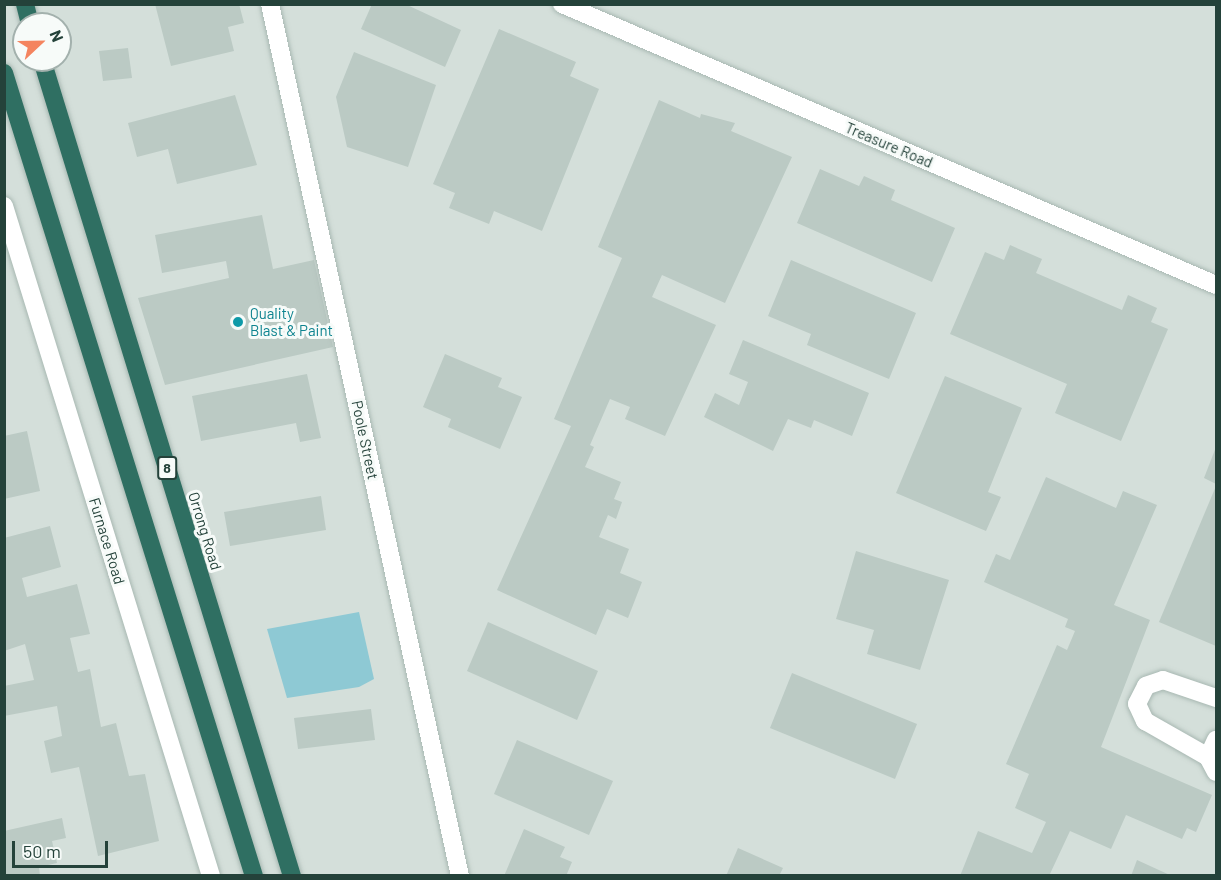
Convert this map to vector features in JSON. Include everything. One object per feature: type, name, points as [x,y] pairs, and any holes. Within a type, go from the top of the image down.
[{"type":"highway","name":"Orrong Road","points":[[46,72],[292,876]]},
{"type":"highway","points":[[4,73],[254,876]]},
{"type":"street","name":"Poole Street","points":[[270,4],[460,876]]},
{"type":"street","name":"Treasure Road","points":[[562,4],[1216,285]]},
{"type":"street","name":"Furnace Road","points":[[4,206],[211,876]]},
{"type":"street","points":[[1216,698],[1162,680],[1146,686],[1137,704],[1145,721],[1212,764],[1216,740]]},
{"type":"shaded area","points":[[5,5],[1216,5],[1216,875],[5,875]]},
{"type":"water","points":[[359,612],[374,679],[359,687],[287,698],[267,629]]},
{"type":"building","points":[[155,4],[239,4],[244,23],[228,27],[234,51],[171,66]]},
{"type":"building","points":[[372,4],[405,4],[461,30],[445,67],[361,29]]},
{"type":"building","points":[[499,29],[576,62],[570,76],[599,89],[542,231],[494,211],[489,224],[449,208],[455,193],[433,184]]},
{"type":"building","points":[[128,48],[132,78],[103,81],[99,51]]},
{"type":"building","points":[[354,52],[436,85],[408,167],[347,147],[336,97]]},
{"type":"building","points":[[235,95],[257,165],[177,184],[168,149],[137,157],[128,123]]},
{"type":"building","points":[[659,100],[700,118],[701,114],[735,123],[731,131],[792,157],[725,303],[662,275],[652,297],[716,325],[665,436],[625,419],[630,407],[610,399],[590,445],[594,447],[585,467],[621,482],[614,499],[622,502],[616,519],[608,515],[599,537],[629,549],[620,573],[642,582],[628,618],[607,609],[596,635],[497,590],[571,426],[554,419],[622,258],[598,247]]},
{"type":"building","points":[[820,169],[859,186],[864,176],[895,190],[891,200],[955,228],[932,282],[797,223]]},
{"type":"building","name":"Quality Blast & Paint","points":[[262,215],[273,269],[314,260],[333,347],[165,385],[138,298],[229,278],[226,261],[162,273],[155,235]]},
{"type":"building","points":[[1010,245],[1042,259],[1036,273],[1122,310],[1128,295],[1157,308],[1151,322],[1168,329],[1121,441],[1055,413],[1067,384],[950,334],[985,252],[1004,260]]},
{"type":"building","points":[[791,260],[916,313],[889,379],[807,345],[811,334],[768,316]]},
{"type":"building","points":[[743,340],[869,393],[852,436],[814,420],[811,428],[788,419],[773,451],[704,417],[715,393],[739,405],[748,382],[729,374]]},
{"type":"building","points":[[445,354],[502,378],[498,387],[522,397],[500,449],[448,427],[451,419],[423,407]]},
{"type":"building","points":[[307,374],[321,438],[300,442],[296,423],[201,441],[192,396]]},
{"type":"building","points":[[945,376],[1022,408],[988,492],[1001,497],[986,531],[896,493]]},
{"type":"building","points":[[27,431],[40,491],[4,499],[4,436]]},
{"type":"building","points":[[1216,447],[1216,484],[1204,478]]},
{"type":"building","points":[[1046,477],[1116,508],[1123,491],[1157,505],[1114,605],[1150,620],[1101,747],[1212,795],[1196,832],[1187,828],[1182,839],[1126,815],[1111,849],[1070,831],[1049,876],[960,876],[978,831],[1032,853],[1046,822],[1015,808],[1029,774],[1006,764],[1057,645],[1067,650],[1075,631],[1065,627],[1068,619],[984,582],[996,554],[1010,560]]},
{"type":"building","points":[[1216,486],[1216,646],[1159,622]]},
{"type":"building","points":[[321,496],[326,530],[230,546],[224,512]]},
{"type":"building","points":[[50,526],[61,567],[22,578],[27,597],[77,584],[90,634],[70,638],[78,672],[90,669],[101,727],[116,723],[129,776],[145,774],[159,841],[98,856],[79,767],[51,773],[44,741],[62,736],[57,706],[4,716],[4,686],[34,680],[25,644],[4,651],[4,538]]},
{"type":"building","points":[[856,551],[949,580],[920,670],[867,654],[874,630],[836,619]]},
{"type":"building","points":[[488,622],[598,671],[577,720],[467,671]]},
{"type":"building","points":[[792,673],[917,724],[895,779],[770,728]]},
{"type":"building","points":[[371,709],[375,740],[298,749],[294,718]]},
{"type":"building","points":[[517,740],[613,781],[589,835],[494,794]]},
{"type":"building","points":[[62,818],[66,838],[52,841],[57,863],[39,867],[40,876],[4,876],[4,831]]},
{"type":"building","points":[[524,829],[565,847],[560,857],[572,862],[566,876],[504,876]]},
{"type":"building","points":[[738,848],[783,868],[779,876],[726,876]]},
{"type":"building","points":[[1137,860],[1172,876],[1131,876]]},
{"type":"place","name":"Quality Blast & Paint","points":[[238,322]]}]
